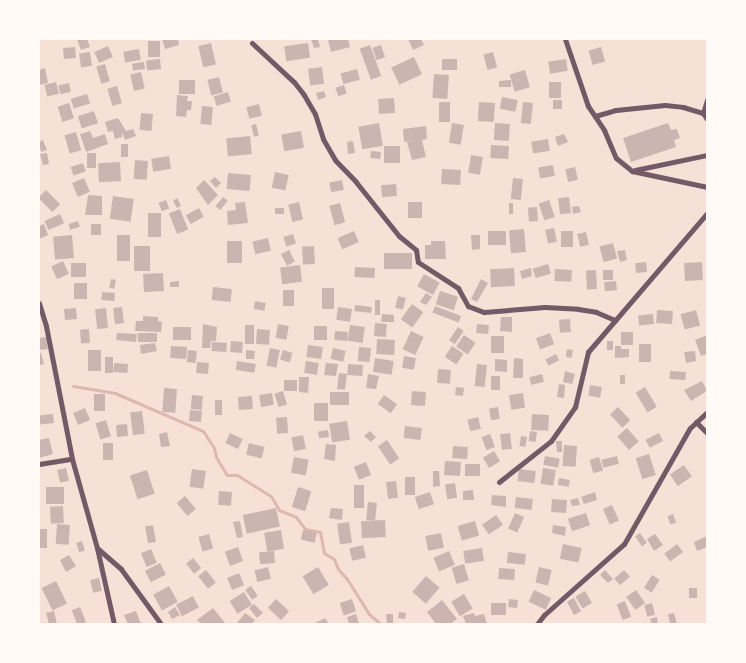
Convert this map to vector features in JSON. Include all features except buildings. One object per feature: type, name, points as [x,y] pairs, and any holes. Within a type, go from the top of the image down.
[{"type":"street","points":[[565,39],[588,106],[604,130],[616,158],[632,171],[707,187]]},
{"type":"street","points":[[252,43],[294,82],[304,95],[315,114],[323,139],[334,160],[356,182],[399,236],[416,250],[418,262],[458,288],[468,306],[484,312],[545,307],[578,309],[596,312],[615,320]]},
{"type":"street","points":[[703,113],[707,100]]},
{"type":"street","points":[[594,116],[616,110],[665,105],[683,107],[703,113],[707,118]]},
{"type":"street","points":[[632,171],[707,155]]},
{"type":"street","points":[[499,482],[551,441],[575,407],[588,352],[707,213]]},
{"type":"street","points":[[39,303],[46,326],[72,459],[97,548],[114,624]]},
{"type":"street","points":[[538,624],[544,615],[624,544],[690,428],[707,412]]},
{"type":"street","points":[[696,422],[707,433]]},
{"type":"street","points":[[39,464],[72,459]]},
{"type":"street","points":[[97,548],[121,569],[162,624]]},
{"type":"waterway","points":[[73,386],[115,393],[203,431],[214,448],[216,457],[227,475],[237,475],[271,496],[279,510],[296,517],[305,529],[320,532],[324,553],[334,559],[338,569],[347,579],[369,614],[381,624]]}]
